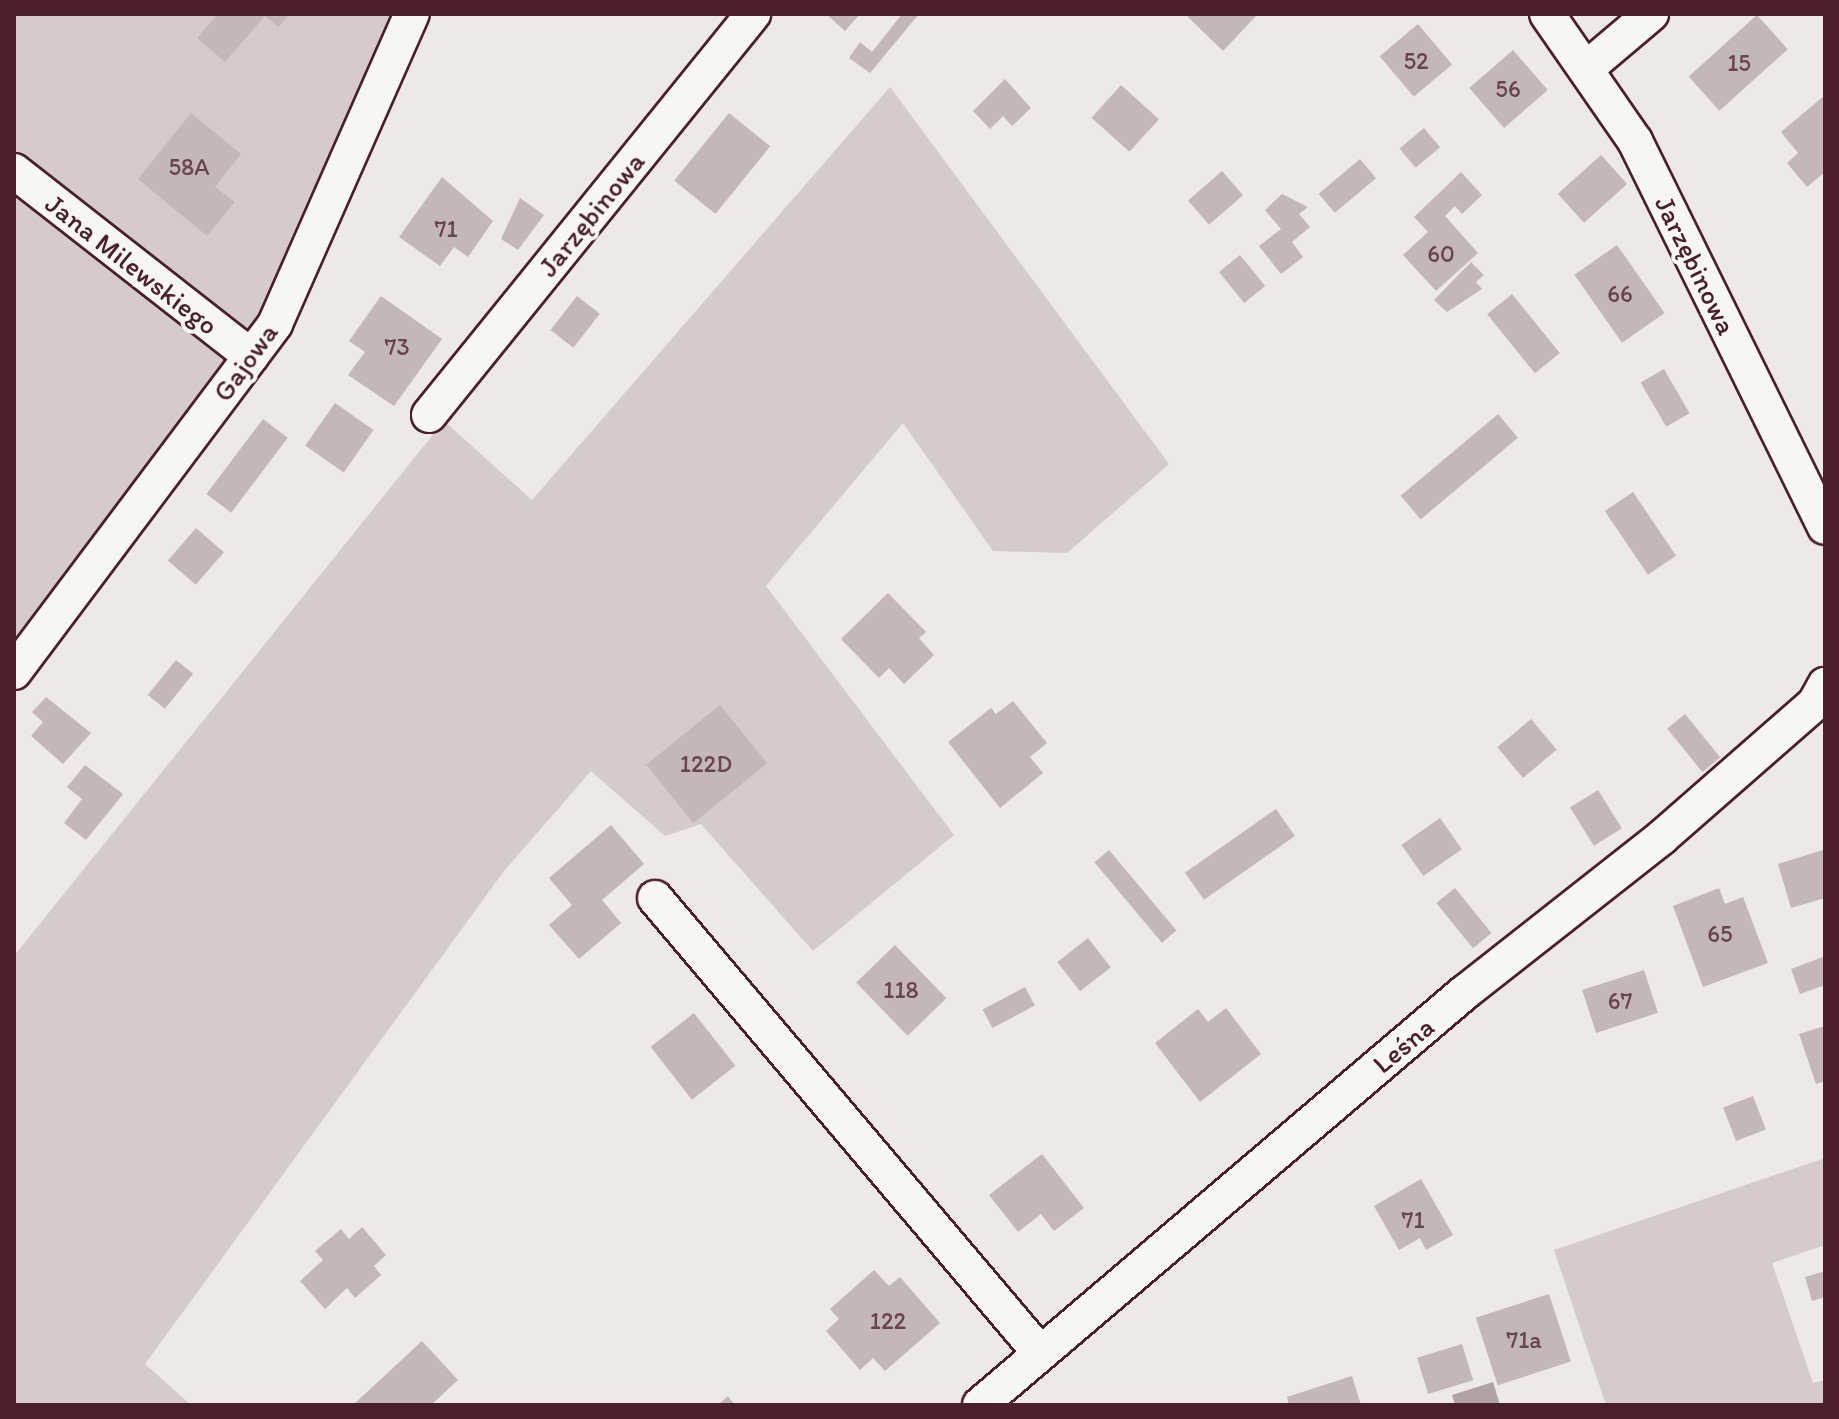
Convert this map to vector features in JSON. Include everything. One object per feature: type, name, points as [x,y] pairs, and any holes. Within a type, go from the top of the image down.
[{"type":"street","name":"Gajowa","points":[[14,672],[275,324],[412,14]]},
{"type":"street","name":"Jarzębinowa","points":[[429,415],[753,14]]},
{"type":"street","name":"Jarzębinowa","points":[[1547,14],[1635,141],[1825,527]]},
{"type":"street","points":[[1587,68],[1651,14]]},
{"type":"street","name":"Jana Milewskiego","points":[[14,171],[251,356]]},
{"type":"street","name":"Leśna","points":[[983,1404],[1464,993],[1661,838],[1815,703],[1825,685]]},
{"type":"street","points":[[655,898],[1040,1353]]},
{"type":"shaded area","points":[[14,14],[412,14],[275,324],[14,672]]},
{"type":"shaded area","points":[[890,87],[1169,464],[1067,553],[993,551],[903,423],[766,586],[954,835],[813,951],[701,824],[665,836],[591,771],[504,871],[145,1364],[191,1405],[14,1405],[14,956],[444,421],[532,500]]},
{"type":"shaded area","points":[[1825,1158],[1825,1245],[1772,1263],[1813,1383],[1825,1380],[1825,1405],[1606,1405],[1554,1250]]},
{"type":"shaded area","points":[[1493,1382],[1500,1405],[1455,1405],[1452,1395]]},
{"type":"building","points":[[218,14],[290,14],[278,27],[265,16],[225,62],[197,38]]},
{"type":"building","points":[[826,14],[860,14],[845,31]]},
{"type":"building","points":[[902,14],[919,14],[870,73],[849,58],[860,42],[872,52]]},
{"type":"building","points":[[1185,14],[1258,14],[1223,51]]},
{"type":"building","points":[[1757,15],[1788,49],[1719,111],[1689,77]]},
{"type":"building","points":[[1418,24],[1452,65],[1414,97],[1380,56]]},
{"type":"building","points":[[1513,50],[1548,90],[1504,128],[1469,88]]},
{"type":"building","points":[[1005,79],[1031,108],[1012,126],[1003,116],[990,129],[973,111]]},
{"type":"building","points":[[1121,85],[1159,119],[1129,152],[1092,118]]},
{"type":"building","points":[[1825,95],[1825,172],[1807,187],[1787,163],[1798,153],[1781,132]]},
{"type":"building","points":[[191,113],[241,154],[215,187],[235,202],[207,236],[138,179]]},
{"type":"building","points":[[729,113],[770,146],[715,214],[674,181]]},
{"type":"building","points":[[1424,128],[1440,147],[1416,168],[1399,149]]},
{"type":"building","points":[[1601,155],[1627,184],[1584,223],[1558,194]]},
{"type":"building","points":[[1360,159],[1376,178],[1335,213],[1319,194]]},
{"type":"building","points":[[1222,171],[1243,195],[1209,225],[1188,201]]},
{"type":"building","points":[[1461,172],[1482,195],[1462,214],[1455,206],[1445,216],[1478,253],[1436,291],[1403,255],[1428,232],[1414,217]]},
{"type":"building","points":[[442,177],[493,221],[468,257],[454,247],[440,266],[399,237]]},
{"type":"building","points":[[1282,194],[1308,207],[1299,214],[1310,227],[1292,242],[1303,257],[1281,274],[1259,246],[1281,229],[1265,210]]},
{"type":"building","points":[[520,198],[544,215],[518,250],[501,239]]},
{"type":"building","points":[[1617,245],[1665,313],[1622,343],[1574,275]]},
{"type":"building","points":[[1240,255],[1265,286],[1244,303],[1219,272]]},
{"type":"building","points":[[1471,262],[1484,275],[1476,282],[1482,289],[1447,312],[1434,300]]},
{"type":"building","points":[[1512,294],[1560,353],[1535,373],[1487,314]]},
{"type":"building","points":[[381,296],[442,339],[394,406],[348,375],[365,352],[349,341]]},
{"type":"building","points":[[577,296],[600,314],[573,348],[551,330]]},
{"type":"building","points":[[1664,369],[1690,413],[1666,427],[1641,382]]},
{"type":"building","points":[[335,403],[374,430],[344,473],[305,446]]},
{"type":"building","points":[[1498,414],[1518,438],[1421,519],[1401,496]]},
{"type":"building","points":[[263,419],[288,438],[231,513],[206,494]]},
{"type":"building","points":[[1633,492],[1676,556],[1648,575],[1605,511]]},
{"type":"building","points":[[196,528],[224,552],[196,585],[168,560]]},
{"type":"building","points":[[888,593],[926,632],[919,638],[934,655],[904,684],[889,668],[879,678],[841,639]]},
{"type":"building","points":[[176,660],[193,674],[165,709],[148,695]]},
{"type":"building","points":[[46,697],[91,733],[63,764],[31,736],[43,722],[32,712]]},
{"type":"building","points":[[1013,701],[1047,743],[1030,757],[1043,773],[1000,808],[948,742],[991,708],[996,714]]},
{"type":"building","points":[[720,705],[767,763],[693,823],[646,765]]},
{"type":"building","points":[[1685,714],[1720,758],[1702,772],[1667,728]]},
{"type":"building","points":[[1531,719],[1557,750],[1523,778],[1497,747]]},
{"type":"building","points":[[85,765],[123,794],[86,840],[64,823],[82,799],[67,787]]},
{"type":"building","points":[[1598,790],[1622,828],[1594,846],[1570,807]]},
{"type":"building","points":[[1276,809],[1295,836],[1204,900],[1185,873]]},
{"type":"building","points":[[1440,818],[1462,849],[1423,876],[1401,845]]},
{"type":"building","points":[[611,825],[644,864],[602,900],[621,923],[579,959],[549,925],[572,905],[549,878]]},
{"type":"building","points":[[1109,850],[1176,930],[1162,943],[1094,862]]},
{"type":"building","points":[[1823,850],[1825,898],[1791,908],[1778,864]]},
{"type":"building","points":[[1455,888],[1492,933],[1473,948],[1436,903]]},
{"type":"building","points":[[1719,888],[1725,904],[1743,897],[1768,963],[1703,987],[1673,906]]},
{"type":"building","points":[[1088,938],[1111,967],[1080,991],[1057,962]]},
{"type":"building","points":[[895,945],[946,998],[908,1036],[856,983]]},
{"type":"building","points":[[1823,957],[1825,985],[1800,994],[1791,969]]},
{"type":"building","points":[[1644,970],[1658,1013],[1596,1033],[1582,990]]},
{"type":"building","points":[[1025,987],[1035,1006],[992,1028],[983,1010]]},
{"type":"building","points":[[1226,1008],[1261,1054],[1200,1102],[1155,1043],[1198,1009],[1208,1022]]},
{"type":"building","points":[[694,1013],[735,1066],[692,1100],[651,1047]]},
{"type":"building","points":[[1825,1026],[1825,1081],[1816,1084],[1799,1034]]},
{"type":"building","points":[[1753,1096],[1766,1130],[1736,1141],[1723,1107]]},
{"type":"building","points":[[1042,1154],[1084,1208],[1054,1231],[1041,1214],[1018,1232],[989,1195]]},
{"type":"building","points":[[1421,1179],[1453,1235],[1426,1250],[1420,1238],[1399,1250],[1374,1206]]},
{"type":"building","points":[[362,1227],[386,1255],[374,1266],[381,1275],[355,1298],[347,1288],[325,1309],[300,1281],[323,1260],[315,1251],[341,1229],[349,1239]]},
{"type":"building","points":[[874,1270],[889,1286],[900,1277],[940,1323],[885,1371],[873,1358],[860,1370],[826,1331],[839,1319],[830,1309]]},
{"type":"building","points":[[1825,1271],[1825,1297],[1812,1301],[1805,1277]]},
{"type":"building","points":[[1549,1294],[1571,1362],[1498,1385],[1476,1318]]},
{"type":"building","points":[[422,1341],[458,1380],[431,1405],[353,1405]]},
{"type":"building","points":[[1462,1344],[1473,1380],[1428,1394],[1417,1358]]},
{"type":"building","points":[[1352,1376],[1361,1405],[1289,1405],[1287,1397]]},
{"type":"building","points":[[728,1396],[735,1405],[718,1405]]}]
